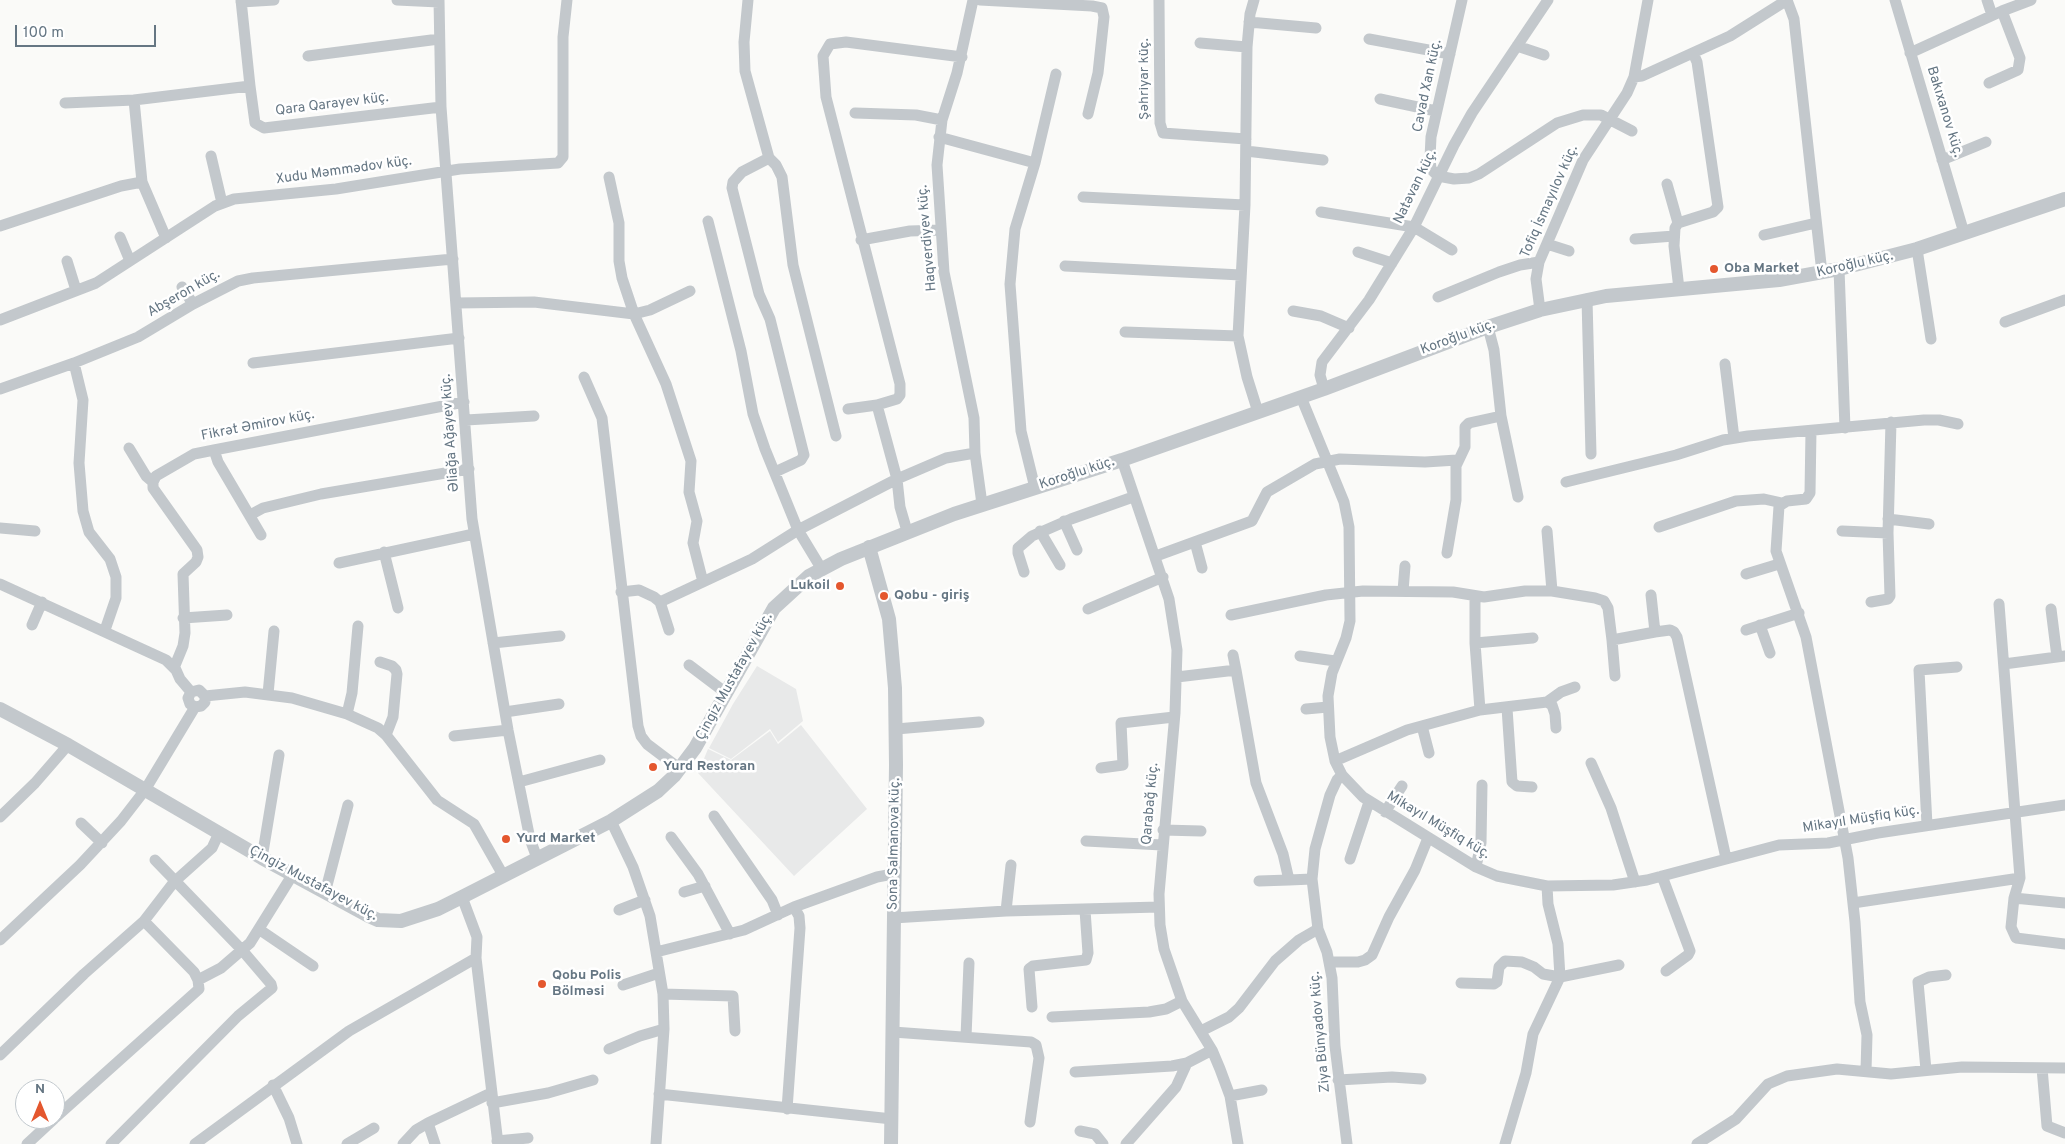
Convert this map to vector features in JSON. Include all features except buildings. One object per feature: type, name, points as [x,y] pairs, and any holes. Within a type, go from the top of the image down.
[{"type":"street","points":[[65,103],[134,100],[250,86],[241,1],[274,0]]},
{"type":"street","points":[[398,0],[439,1]]},
{"type":"street","name":"Xudu Məmmədov küç.","points":[[0,320],[96,283],[222,203],[234,199],[336,189],[447,170],[552,165],[562,160],[563,37],[567,0]]},
{"type":"street","points":[[748,0],[744,42],[745,71],[769,158],[776,165],[782,177],[793,265],[836,436]]},
{"type":"street","name":"Haqverdiyev küç.","points":[[973,0],[962,57],[942,120],[937,165],[940,230],[948,296],[962,354],[974,418],[975,453],[982,504]]},
{"type":"street","points":[[980,0],[1102,8],[1104,17],[1098,73],[1088,114]]},
{"type":"street","name":"Şəhriyar küç.","points":[[1159,0],[1160,123],[1163,133],[1246,138]]},
{"type":"street","points":[[1254,0],[1249,22],[1247,47],[1245,205],[1238,336],[1247,377],[1258,412]]},
{"type":"street","name":"Cavad Xan küç.","points":[[1438,176],[1432,169],[1430,158],[1436,111],[1462,0]]},
{"type":"street","name":"Natəvan küç.","points":[[1324,389],[1320,375],[1322,362],[1349,328],[1392,263],[1414,227],[1438,176],[1472,113],[1548,0]]},
{"type":"street","name":"Tofiq İsmayılov küç.","points":[[1540,310],[1536,279],[1539,262],[1583,160],[1608,120],[1622,102],[1634,77],[1648,0]]},
{"type":"street","points":[[1634,77],[1642,76],[1730,36],[1787,0],[1794,19],[1822,273]]},
{"type":"street","name":"Bakıxanov küç.","points":[[1895,0],[1964,233]]},
{"type":"street","points":[[1987,0],[1997,13],[2020,58],[2018,70],[1989,83]]},
{"type":"street","points":[[1910,53],[1997,13],[2031,0]]},
{"type":"street","name":"Əliağa Ağayev küç.","points":[[439,1],[441,107],[474,534],[508,730],[530,839],[537,858]]},
{"type":"street","points":[[1249,22],[1316,28]]},
{"type":"street","points":[[1370,38],[1450,54]]},
{"type":"street","points":[[308,56],[439,39]]},
{"type":"street","points":[[848,409],[877,405],[897,398],[900,395],[900,384],[861,240],[826,98],[823,72],[825,50],[830,44],[846,42],[962,57]]},
{"type":"street","points":[[1200,43],[1247,47]]},
{"type":"street","points":[[1517,46],[1544,56]]},
{"type":"street","points":[[1678,223],[1713,212],[1718,207],[1696,62],[1693,54]]},
{"type":"street","points":[[1035,488],[1021,431],[1010,284],[1014,229],[1034,163],[1056,74]]},
{"type":"street","name":"Qara Qarayev küç.","points":[[250,86],[255,123],[264,128],[441,107]]},
{"type":"street","points":[[1380,99],[1436,111]]},
{"type":"street","points":[[134,100],[142,182],[166,238]]},
{"type":"street","points":[[855,113],[916,116],[942,120]]},
{"type":"street","points":[[1438,176],[1454,179],[1469,178],[1480,174],[1557,123],[1594,114],[1632,131]]},
{"type":"street","points":[[939,137],[1034,163]]},
{"type":"street","points":[[1942,160],[1986,142]]},
{"type":"street","points":[[1246,151],[1323,160]]},
{"type":"street","points":[[211,156],[222,203]]},
{"type":"street","points":[[769,158],[742,172],[733,182],[732,188],[755,278],[770,319],[804,448],[804,455],[801,460],[775,472]]},
{"type":"street","points":[[609,177],[619,223],[619,261],[634,314],[666,384],[691,461],[689,492],[697,521],[693,543],[703,582]]},
{"type":"street","points":[[0,226],[121,186],[142,182]]},
{"type":"street","points":[[1667,184],[1678,223],[1674,236],[1679,289]]},
{"type":"street","points":[[1083,197],[1245,205]]},
{"type":"street","name":"Koroğlu küç.","points":[[869,547],[982,504],[1122,460],[1324,389],[1488,327],[1540,310],[1587,299],[1780,280],[1839,270],[1917,249],[2064,202]]},
{"type":"street","points":[[1320,212],[1414,227],[1452,250]]},
{"type":"street","points":[[708,221],[741,351],[753,414],[798,530],[821,568]]},
{"type":"street","points":[[1764,235],[1816,223]]},
{"type":"street","points":[[861,240],[910,231],[940,230]]},
{"type":"street","points":[[1635,239],[1674,236]]},
{"type":"street","points":[[120,237],[130,261]]},
{"type":"street","points":[[1546,244],[1568,251]]},
{"type":"street","points":[[1917,249],[1931,339]]},
{"type":"street","points":[[1358,252],[1392,263]]},
{"type":"street","name":"Abşeron küç.","points":[[0,389],[74,363],[138,336],[227,285],[253,278],[453,260]]},
{"type":"street","points":[[67,261],[76,290]]},
{"type":"street","points":[[1438,297],[1499,272],[1520,265],[1539,262]]},
{"type":"street","points":[[1065,266],[1241,275]]},
{"type":"street","points":[[1839,270],[1846,428]]},
{"type":"street","points":[[182,288],[193,304]]},
{"type":"street","points":[[456,303],[534,302],[634,314],[650,310],[690,291]]},
{"type":"street","points":[[1587,299],[1591,454]]},
{"type":"street","points":[[2005,322],[2065,300]]},
{"type":"street","points":[[1293,311],[1321,316],[1349,328]]},
{"type":"street","points":[[1488,327],[1494,350],[1501,416],[1518,497]]},
{"type":"street","points":[[1124,332],[1238,336]]},
{"type":"street","points":[[253,362],[459,338]]},
{"type":"street","points":[[74,363],[83,400],[79,463],[83,511],[89,532],[110,560],[116,576],[116,598],[105,630]]},
{"type":"street","points":[[1725,364],[1734,438]]},
{"type":"street","points":[[584,377],[602,418],[638,726],[641,736],[680,769]]},
{"type":"street","name":"Mikayıl Müşfiq küç.","points":[[1301,397],[1328,460],[1347,515],[1351,592],[1349,630],[1335,661],[1329,683],[1328,706],[1331,744],[1336,761],[1342,775],[1369,802],[1476,867],[1498,876],[1547,886],[1590,886],[1635,882],[1780,845],[1813,844],[2065,805]]},
{"type":"street","name":"Fikrət Əmirov küç.","points":[[152,482],[156,476],[187,458],[214,450],[464,402]]},
{"type":"street","points":[[877,405],[897,479],[900,507],[907,531]]},
{"type":"street","points":[[466,420],[534,416]]},
{"type":"street","points":[[1447,554],[1456,500],[1457,460],[1465,447],[1465,427],[1469,423],[1501,416]]},
{"type":"street","points":[[1566,482],[1676,455],[1734,438],[1891,422],[1939,420],[1958,424]]},
{"type":"street","points":[[1871,602],[1888,599],[1890,596],[1888,519],[1891,422]]},
{"type":"street","points":[[1659,527],[1736,500],[1764,499],[1782,503],[1806,499],[1810,493],[1811,431]]},
{"type":"street","points":[[129,448],[146,476],[152,482],[153,488],[196,550],[198,557],[196,562],[183,574],[183,646],[174,668]]},
{"type":"street","points":[[214,450],[218,462],[261,535]]},
{"type":"street","points":[[660,602],[752,559],[798,530],[897,479],[946,458],[975,453]]},
{"type":"street","name":"Qarabağ küç.","points":[[1122,460],[1133,497],[1163,576],[1175,625],[1178,650],[1174,717],[1163,830],[1159,907],[1164,949],[1182,1001],[1212,1050],[1230,1096],[1238,1144]]},
{"type":"street","points":[[1156,556],[1252,521],[1257,516],[1267,492],[1306,468],[1328,460],[1425,462],[1457,460]]},
{"type":"street","points":[[250,515],[263,508],[321,494],[469,469]]},
{"type":"street","points":[[1024,572],[1018,548],[1040,531],[1133,497]]},
{"type":"street","points":[[1782,503],[1779,506],[1776,538],[1779,564],[1799,613],[1806,637],[1844,839],[1853,903],[1858,980],[1868,1050],[1866,1071]]},
{"type":"street","points":[[1888,519],[1930,524]]},
{"type":"street","points":[[1064,521],[1077,550]]},
{"type":"street","points":[[0,528],[35,531]]},
{"type":"street","points":[[1040,531],[1060,565]]},
{"type":"street","points":[[1547,531],[1552,591]]},
{"type":"street","points":[[1842,531],[1888,534]]},
{"type":"street","points":[[340,563],[474,534]]},
{"type":"street","points":[[1195,542],[1202,568]]},
{"type":"street","name":"Çingiz Mustafayev küç.","points":[[0,709],[68,745],[262,858],[369,916],[390,922],[421,915],[462,897],[611,821],[658,791],[680,769],[695,748],[774,608],[793,588],[821,568],[869,547]]},
{"type":"street","name":"Sona Salmanova küç.","points":[[869,547],[889,619],[893,645],[896,729],[891,1144]]},
{"type":"street","points":[[384,552],[398,608]]},
{"type":"street","points":[[1746,574],[1779,564]]},
{"type":"street","points":[[1403,591],[1405,566]]},
{"type":"street","points":[[1088,609],[1163,576]]},
{"type":"street","points":[[0,584],[105,630],[166,660],[191,692],[189,701],[195,707]]},
{"type":"street","points":[[621,592],[639,590],[654,597],[660,602],[669,630]]},
{"type":"street","points":[[1231,615],[1351,592],[1453,592],[1475,597],[1552,591],[1604,601],[1608,608],[1615,676]]},
{"type":"street","points":[[1650,595],[1656,632]]},
{"type":"street","points":[[1475,597],[1475,643],[1480,710]]},
{"type":"street","points":[[32,625],[42,602]]},
{"type":"street","points":[[1999,604],[2020,878],[2014,898],[2011,927],[2016,938],[2065,944]]},
{"type":"street","points":[[2004,664],[2061,656],[2052,609]]},
{"type":"street","points":[[1746,630],[1799,613]]},
{"type":"street","points":[[183,618],[227,615]]},
{"type":"street","points":[[1760,625],[1770,654]]},
{"type":"street","points":[[347,714],[352,693],[358,626]]},
{"type":"street","points":[[1612,640],[1670,630],[1678,636],[1726,858]]},
{"type":"street","points":[[268,694],[274,631]]},
{"type":"street","points":[[493,643],[560,636]]},
{"type":"street","points":[[1475,643],[1533,638]]},
{"type":"street","points":[[1233,654],[1256,783],[1283,854],[1288,880]]},
{"type":"street","points":[[1300,656],[1335,661]]},
{"type":"street","points":[[380,662],[392,666],[397,674],[393,717],[386,735]]},
{"type":"street","points":[[689,665],[726,693]]},
{"type":"street","points":[[1927,825],[1919,670],[1956,667]]},
{"type":"street","points":[[1177,677],[1236,670]]},
{"type":"street","points":[[1336,761],[1396,734],[1480,710],[1547,702],[1561,692],[1575,687]]},
{"type":"street","points":[[191,692],[199,690],[205,696]]},
{"type":"street","points":[[205,696],[232,692],[268,694],[307,702],[347,714],[378,728],[386,735],[437,800],[474,824],[504,875]]},
{"type":"street","points":[[0,940],[102,843],[145,790],[195,707],[204,704],[205,696]]},
{"type":"street","points":[[1547,702],[1552,705],[1556,728]]},
{"type":"street","points":[[505,712],[559,704]]},
{"type":"street","points":[[1306,709],[1328,706]]},
{"type":"street","points":[[1507,708],[1512,782],[1517,786],[1532,787]]},
{"type":"street","points":[[1101,768],[1123,764],[1121,724],[1174,717]]},
{"type":"street","points":[[896,729],[980,722]]},
{"type":"street","points":[[1422,726],[1430,753]]},
{"type":"street","points":[[454,736],[508,730]]},
{"type":"street","points":[[0,817],[35,783],[68,745]]},
{"type":"street","points":[[262,858],[279,755]]},
{"type":"street","points":[[519,782],[600,760]]},
{"type":"street","points":[[1591,763],[1611,808],[1635,882]]},
{"type":"street","name":"Ziya Bünyadov küç.","points":[[1342,775],[1337,780],[1330,795],[1315,849],[1312,880],[1318,929],[1330,962],[1338,1080],[1347,1144]]},
{"type":"street","points":[[1476,867],[1481,843],[1482,785]]},
{"type":"street","points":[[1385,812],[1402,786]]},
{"type":"street","points":[[1350,859],[1369,802]]},
{"type":"street","points":[[325,892],[348,805]]},
{"type":"street","points":[[714,816],[772,900],[778,915]]},
{"type":"street","points":[[611,821],[634,867],[646,900],[663,994],[664,1029],[656,1144]]},
{"type":"street","points":[[81,823],[102,843]]},
{"type":"street","points":[[1163,830],[1201,831]]},
{"type":"street","points":[[0,1056],[84,974],[144,921],[174,882],[212,848],[219,832]]},
{"type":"street","points":[[671,837],[705,886],[730,934]]},
{"type":"street","points":[[1330,962],[1358,962],[1372,955],[1389,917],[1415,870],[1428,838]]},
{"type":"street","points":[[1086,841],[1162,845]]},
{"type":"street","points":[[111,1144],[238,1016],[272,988],[271,984],[242,950],[174,882],[155,860]]},
{"type":"street","points":[[1006,911],[1011,865]]},
{"type":"street","points":[[198,980],[210,975],[242,950],[260,930],[293,874]]},
{"type":"street","points":[[656,952],[730,934],[757,925],[794,907],[893,874]]},
{"type":"street","points":[[1662,876],[1690,951],[1688,955],[1666,970]]},
{"type":"street","points":[[1853,903],[2020,878]]},
{"type":"street","points":[[1260,881],[1312,880]]},
{"type":"street","points":[[684,892],[705,886]]},
{"type":"street","points":[[1505,1144],[1526,1073],[1533,1034],[1560,977],[1558,944],[1547,886]]},
{"type":"street","points":[[462,897],[477,937],[476,958],[497,1142],[528,1138]]},
{"type":"street","points":[[2014,898],[2065,903]]},
{"type":"street","points":[[619,910],[646,900]]},
{"type":"street","points":[[787,1109],[800,928],[799,916],[794,907]]},
{"type":"street","points":[[893,918],[1006,911],[1159,907]]},
{"type":"street","points":[[1032,1007],[1029,969],[1033,966],[1086,960],[1088,953],[1085,910]]},
{"type":"street","points":[[65,1110],[199,988],[194,972],[144,921]]},
{"type":"street","points":[[1201,1031],[1229,1017],[1239,1008],[1275,961],[1299,940],[1318,929]]},
{"type":"street","points":[[260,930],[313,966]]},
{"type":"street","points":[[195,1144],[349,1031],[476,958]]},
{"type":"street","points":[[1461,983],[1494,984],[1497,982],[1499,967],[1505,961],[1522,962],[1534,967],[1543,974],[1560,977],[1619,965]]},
{"type":"street","points":[[966,1037],[969,963]]},
{"type":"street","points":[[623,985],[659,974]]},
{"type":"street","points":[[1926,1070],[1918,982],[1928,977],[1946,975]]},
{"type":"street","points":[[663,994],[733,996],[735,1031]]},
{"type":"street","points":[[1052,1017],[1149,1012],[1166,1009],[1182,1001]]},
{"type":"street","points":[[609,1049],[640,1036],[664,1029]]},
{"type":"street","points":[[893,1032],[1023,1040],[1036,1045],[1039,1058],[1030,1122]]},
{"type":"street","points":[[1076,1072],[1172,1066],[1187,1063],[1212,1050]]},
{"type":"street","points":[[1126,1144],[1176,1087],[1187,1063]]},
{"type":"street","points":[[1697,1144],[1736,1120],[1762,1088],[1776,1079],[1837,1069],[1891,1074],[1962,1068],[2065,1068]]},
{"type":"street","points":[[2042,1068],[2047,1126],[2065,1133]]},
{"type":"street","points":[[1338,1080],[1392,1077],[1421,1079]]},
{"type":"street","points":[[403,1144],[416,1130],[428,1123],[492,1098],[548,1093],[593,1080]]},
{"type":"street","points":[[273,1085],[290,1118],[297,1144]]},
{"type":"street","points":[[1230,1096],[1262,1090]]},
{"type":"street","points":[[659,1094],[892,1119]]},
{"type":"street","points":[[428,1123],[435,1144]]},
{"type":"street","points":[[348,1144],[374,1128]]},
{"type":"street","points":[[27,1144],[44,1129]]},
{"type":"street","points":[[1080,1131],[1095,1134],[1103,1144]]},
{"type":"shaded area","points":[[757,666],[796,689],[803,721],[778,742],[770,729],[731,759],[709,748],[733,704]]},
{"type":"shaded area","points":[[801,725],[867,809],[794,876],[698,773],[708,749],[731,760],[770,731],[778,744]]},
{"type":"place","name":"Oba Market","points":[[1714,269]]},
{"type":"place","name":"Lukoil","points":[[840,586]]},
{"type":"place","name":"Qobu - giriş","points":[[884,596]]},
{"type":"place","name":"Yurd Restoran","points":[[653,767]]},
{"type":"place","name":"Yurd Market","points":[[506,839]]},
{"type":"place","name":"Qobu Polis Bölməsi","points":[[542,984]]}]
